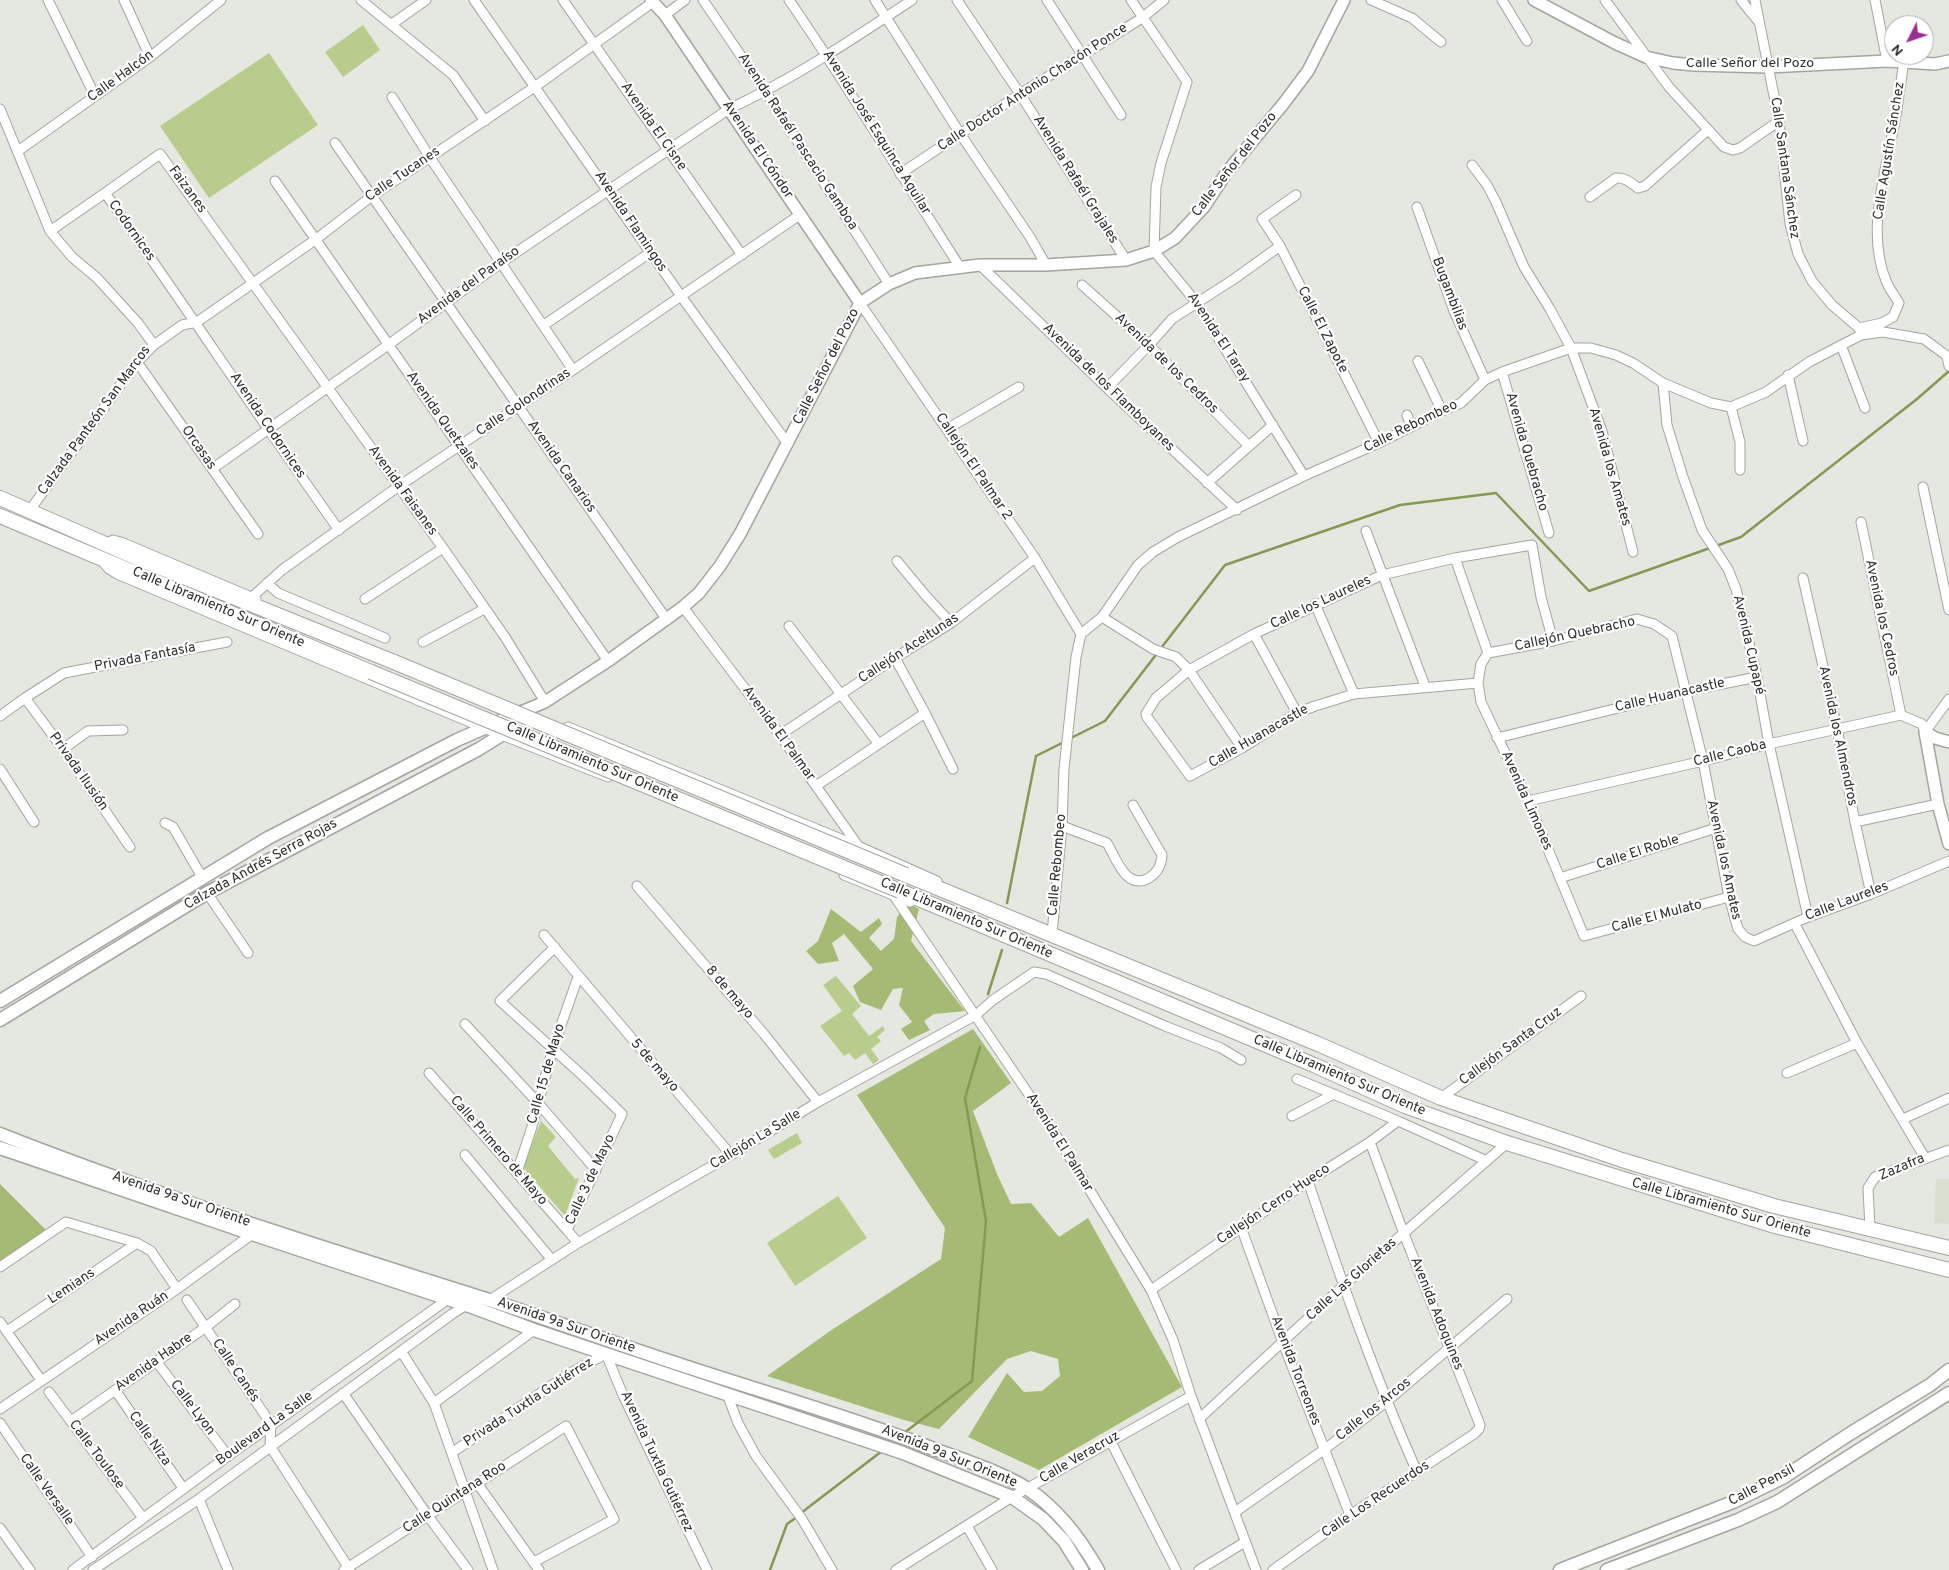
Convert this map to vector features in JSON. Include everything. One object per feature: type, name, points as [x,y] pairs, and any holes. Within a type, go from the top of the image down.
[{"type":"main road","name":"Calle Libramiento Sur Oriente","points":[[0,498],[30,510],[103,551],[137,574],[897,894],[938,906],[1314,1065],[1405,1106],[1507,1143],[1775,1226],[1949,1270]]},
{"type":"main road","name":"Calle Libramiento Sur Oriente","points":[[0,516],[103,551],[144,561],[470,693],[1318,1044],[1441,1098],[1631,1163],[1774,1206],[1949,1248]]},
{"type":"main road","name":"Calzada Andrés Serra Rojas","points":[[0,1001],[268,838],[457,740],[532,710]]},
{"type":"main road","name":"Calzada Andrés Serra Rojas","points":[[0,1020],[207,892],[502,736],[532,710]]},
{"type":"main road","points":[[238,856],[246,871]]},
{"type":"main road","name":"Avenida 9a Sur Oriente","points":[[0,1134],[75,1164],[257,1231]]},
{"type":"main road","name":"Avenida 9a Sur Oriente","points":[[0,1148],[295,1243],[460,1291],[478,1303],[534,1330],[606,1354],[669,1368],[870,1426],[910,1440],[995,1473],[1027,1488],[1068,1524],[1084,1545],[1098,1570]]},
{"type":"main road","name":"Avenida 9a Sur Oriente","points":[[295,1243],[447,1300],[478,1303],[604,1338],[727,1394],[903,1453],[1012,1497],[1043,1519],[1064,1541],[1082,1570]]},
{"type":"main road","name":"Calle Pensil","points":[[1560,1570],[1732,1502],[1776,1481],[1930,1385],[1949,1370]]},
{"type":"main road","name":"Calle Pensil","points":[[1607,1570],[1738,1520],[1777,1502],[1949,1393]]},
{"type":"street","points":[[48,0],[95,96]]},
{"type":"street","points":[[124,0],[150,57]]},
{"type":"street","points":[[205,0],[210,9]]},
{"type":"street","name":"Calle Halcón","points":[[18,151],[150,57],[221,0]]},
{"type":"street","points":[[361,0],[453,75],[485,121]]},
{"type":"street","points":[[392,24],[426,0]]},
{"type":"street","name":"Avenida Flamingos","points":[[474,0],[609,190],[681,296],[788,444]]},
{"type":"street","name":"Avenida El Cisne","points":[[564,0],[742,254]]},
{"type":"street","points":[[665,15],[685,0]]},
{"type":"street","name":"Avenida Rafaél Pascacio Gamboa","points":[[703,0],[766,91],[889,284]]},
{"type":"street","name":"Avenida José Esquinca Aguilar","points":[[789,0],[827,54],[900,174],[960,267]]},
{"type":"street","points":[[875,0],[1046,265]]},
{"type":"street","name":"Avenida del Paraíso","points":[[212,469],[502,262],[729,109],[766,91],[912,0]]},
{"type":"street","name":"Avenida Rafaél Grajales","points":[[956,0],[1020,94],[1126,260]]},
{"type":"street","points":[[1047,0],[1121,115]]},
{"type":"street","points":[[1131,0],[1187,82],[1161,163],[1156,187],[1154,251]]},
{"type":"street","name":"Calle Doctor Antonio Chacón Ponce","points":[[900,174],[1020,94],[1142,18],[1164,0]]},
{"type":"street","name":"Calle Señor del Pozo","points":[[532,710],[667,620],[698,593],[720,566],[740,534],[788,444],[860,303],[889,284],[915,272],[980,265],[1046,265],[1126,260],[1154,251],[1175,238],[1204,207],[1227,172],[1308,71],[1344,0]]},
{"type":"street","points":[[1371,0],[1412,18],[1440,42]]},
{"type":"street","points":[[1502,0],[1527,41]]},
{"type":"street","name":"Calle Señor del Pozo","points":[[1534,0],[1615,43],[1646,57],[1694,65],[1768,67],[1884,61]]},
{"type":"street","points":[[1605,0],[1669,87],[1724,147],[1733,150],[1740,148],[1778,120]]},
{"type":"street","points":[[1741,0],[1760,23]]},
{"type":"street","name":"Calle Santana Sánchez","points":[[1755,0],[1778,120],[1790,224],[1798,254],[1812,281],[1832,305],[1860,331]]},
{"type":"street","points":[[1875,0],[1884,46]]},
{"type":"street","name":"Calle Tucanes","points":[[154,345],[182,325],[197,322],[254,283],[315,240],[372,196],[536,86],[652,1]]},
{"type":"street","name":"Avenida El Cóndor","points":[[652,1],[665,15],[860,303]]},
{"type":"street","name":"Calle Señor del Pozo","points":[[1934,64],[1949,61]]},
{"type":"street","name":"Calle Agustín Sánchez","points":[[1860,331],[1893,318],[1899,303],[1887,284],[1882,268],[1878,236],[1879,206],[1897,112],[1904,65]]},
{"type":"street","points":[[392,97],[429,156],[574,370]]},
{"type":"street","name":"Calzada Panteón San Marcos","points":[[0,109],[50,231],[72,257],[97,278],[138,323],[154,345],[137,362],[30,510]]},
{"type":"street","points":[[1590,198],[1616,178],[1621,177],[1638,188],[1645,186],[1708,130]]},
{"type":"street","name":"Avenida Canarios","points":[[335,143],[448,302],[667,620]]},
{"type":"street","name":"Faizanes","points":[[104,193],[160,154],[254,283]]},
{"type":"street","name":"Avenida los Amates","points":[[1472,165],[1487,185],[1505,220],[1524,267],[1550,308],[1571,348],[1602,431],[1633,552]]},
{"type":"street","name":"Avenida Quetzales","points":[[275,181],[608,661]]},
{"type":"street","name":"Codornices","points":[[50,231],[104,193],[197,322]]},
{"type":"street","name":"Calle El Zapote","points":[[1296,196],[1262,219],[1280,246],[1379,443]]},
{"type":"street","name":"Bugambilias","points":[[1417,207],[1454,311],[1485,380]]},
{"type":"street","name":"Calle Golondrinas","points":[[252,597],[282,570],[398,486],[460,446],[518,405],[574,370],[801,214]]},
{"type":"street","points":[[1107,388],[1172,319],[1196,302],[1234,280],[1280,246]]},
{"type":"street","name":"Avenida El Taray","points":[[1154,251],[1196,302],[1304,476]]},
{"type":"street","points":[[544,325],[651,252]]},
{"type":"street","name":"Avenida de los Flamboyanes","points":[[980,265],[1206,483],[1237,510]]},
{"type":"street","name":"Avenida Faisanes","points":[[254,283],[327,388],[443,548],[504,637],[532,710]]},
{"type":"street","name":"Avenida de los Cedros","points":[[1082,284],[1149,345],[1248,445]]},
{"type":"street","name":"Callejón El Palmar 2","points":[[860,303],[1034,558],[1081,634]]},
{"type":"street","name":"Avenida Codornices","points":[[197,322],[339,530]]},
{"type":"street","points":[[1740,470],[1740,442],[1731,407],[1766,392],[1788,375],[1841,345],[1860,331],[1883,332],[1924,338],[1947,356],[1949,366]]},
{"type":"street","points":[[1841,345],[1865,408]]},
{"type":"street","name":"Calle Rebombeo","points":[[1052,934],[1062,826],[1062,796],[1070,732],[1076,657],[1081,634],[1102,617],[1138,566],[1153,552],[1178,537],[1304,476],[1379,443],[1442,410],[1461,403],[1485,380],[1502,372],[1571,348],[1591,348],[1616,355],[1633,363],[1663,383],[1712,402],[1731,407]]},
{"type":"street","points":[[1418,361],[1442,410]]},
{"type":"street","name":"Orcasas","points":[[137,362],[258,534]]},
{"type":"street","name":"Avenida Quebracho","points":[[1502,372],[1550,533]]},
{"type":"street","points":[[1788,375],[1803,441]]},
{"type":"street","name":"Avenida Cupapé","points":[[1663,383],[1667,425],[1683,477],[1702,530],[1728,569],[1736,589],[1757,677],[1769,744],[1808,917]]},
{"type":"street","points":[[947,429],[1019,387]]},
{"type":"street","points":[[1407,415],[1411,426]]},
{"type":"street","points":[[1206,483],[1273,425]]},
{"type":"street","points":[[1922,487],[1949,610]]},
{"type":"street","name":"Avenida los Cedros","points":[[1861,522],[1901,715]]},
{"type":"street","points":[[1366,531],[1425,686]]},
{"type":"street","points":[[897,894],[502,736],[117,574],[105,566],[103,551],[113,540],[121,542],[858,846],[946,884],[964,898]]},
{"type":"street","name":"Calle los Laureles","points":[[1190,776],[1146,714],[1156,698],[1189,670],[1254,634],[1382,574],[1455,558],[1532,545],[1541,597],[1553,641]]},
{"type":"street","points":[[365,599],[443,548]]},
{"type":"street","name":"Callejón Aceitunas","points":[[780,735],[839,694],[951,622],[1034,558]]},
{"type":"street","points":[[1455,558],[1488,653]]},
{"type":"street","points":[[897,561],[951,622]]},
{"type":"street","name":"Avenida los Almendros","points":[[1802,578],[1837,728],[1871,894]]},
{"type":"street","points":[[267,583],[278,593],[385,638]]},
{"type":"street","points":[[1315,604],[1354,694]]},
{"type":"street","name":"Avenida El Palmar","points":[[683,607],[780,735],[869,864]]},
{"type":"street","points":[[423,642],[484,609]]},
{"type":"street","points":[[1102,617],[1154,649],[1176,657],[1189,670],[1242,748]]},
{"type":"street","name":"Callejón Quebracho","points":[[1488,653],[1553,641],[1636,619],[1654,624],[1672,636]]},
{"type":"street","points":[[789,626],[878,744]]},
{"type":"street","points":[[1254,634],[1297,713]]},
{"type":"street","name":"Avenida los Amates","points":[[1672,636],[1703,761],[1730,897],[1738,929],[1745,937]]},
{"type":"street","name":"Privada Fantasía","points":[[25,698],[64,674],[227,642]]},
{"type":"street","name":"Avenida Limones","points":[[1488,653],[1481,664],[1478,683],[1481,702],[1528,801],[1584,936]]},
{"type":"street","points":[[895,658],[925,712],[953,769]]},
{"type":"street","name":"Calle Huanacastle","points":[[1497,738],[1687,691],[1757,677]]},
{"type":"street","name":"Calle Huanacastle","points":[[1190,776],[1242,748],[1297,713],[1354,694],[1425,686],[1478,683]]},
{"type":"street","points":[[0,716],[25,698]]},
{"type":"street","name":"Privada Ilusión","points":[[25,698],[63,749],[130,847]]},
{"type":"street","points":[[1925,732],[1949,699]]},
{"type":"street","points":[[816,786],[925,712]]},
{"type":"street","points":[[1901,715],[1922,724],[1925,732],[1938,804],[1949,844]]},
{"type":"street","name":"Calle Caoba","points":[[1528,801],[1837,728],[1901,715]]},
{"type":"street","points":[[63,749],[88,731],[123,730]]},
{"type":"street","points":[[1925,732],[1935,738],[1949,742]]},
{"type":"street","points":[[0,769],[34,822]]},
{"type":"street","points":[[1855,822],[1938,804]]},
{"type":"street","points":[[1062,826],[1107,843],[1124,874],[1131,881],[1139,882],[1155,874],[1159,869],[1162,855],[1133,805]]},
{"type":"street","points":[[165,823],[173,827],[202,877]]},
{"type":"street","name":"Calle El Roble","points":[[1560,878],[1716,828]]},
{"type":"street","name":"Calle Laureles","points":[[1745,937],[1754,941],[1808,917],[1871,894],[1949,861]]},
{"type":"street","name":"Avenida El Palmar","points":[[886,884],[897,894],[1049,1124],[1150,1290],[1173,1340],[1199,1419],[1256,1570]]},
{"type":"street","name":"8 de mayo","points":[[638,886],[764,1034],[818,1102]]},
{"type":"street","points":[[207,892],[248,952]]},
{"type":"street","name":"Calle El Mulato","points":[[1584,936],[1730,897]]},
{"type":"street","points":[[1795,924],[1857,1043],[1925,1158]]},
{"type":"street","name":"5 de mayo","points":[[544,935],[731,1155]]},
{"type":"street","points":[[553,1048],[500,1001],[555,947]]},
{"type":"street","name":"Callejón La Salle","points":[[478,1303],[818,1102],[978,1018],[985,1007],[993,1000],[1034,972],[1046,974],[1165,1026],[1221,1048],[1242,1060]]},
{"type":"street","name":"Calle 15 de Mayo","points":[[517,1172],[553,1048],[578,976]]},
{"type":"street","name":"Callejón Santa Cruz","points":[[1441,1098],[1581,996]]},
{"type":"street","points":[[465,1024],[538,1103],[596,1170]]},
{"type":"street","points":[[1787,1073],[1857,1043]]},
{"type":"street","name":"Calle 3 de Mayo","points":[[553,1048],[622,1114],[567,1230],[578,1243]]},
{"type":"street","name":"Calle Primero de Mayo","points":[[429,1073],[567,1230]]},
{"type":"street","points":[[1297,1079],[1487,1161]]},
{"type":"street","points":[[1292,1116],[1334,1094]]},
{"type":"street","points":[[1903,1119],[1949,1098]]},
{"type":"street","name":"Callejón Cerro Hueco","points":[[1150,1290],[1370,1142],[1398,1121]]},
{"type":"street","name":"Avenida Adoquines","points":[[1370,1142],[1404,1234],[1480,1425],[1479,1429]]},
{"type":"street","name":"Calle Las Glorietas","points":[[1199,1419],[1343,1286],[1507,1143]]},
{"type":"street","name":"Zazafra","points":[[1870,1228],[1868,1188],[1875,1177],[1949,1150]]},
{"type":"street","points":[[466,1155],[552,1260]]},
{"type":"street","points":[[1308,1182],[1343,1286],[1386,1402],[1417,1472]]},
{"type":"street","points":[[0,1267],[66,1222],[137,1243],[151,1251],[177,1288]]},
{"type":"street","name":"Avenida Torreones","points":[[1241,1227],[1283,1343],[1350,1515]]},
{"type":"street","name":"Avenida Ruán","points":[[0,1409],[257,1231]]},
{"type":"street","name":"Lemians","points":[[6,1332],[137,1243]]},
{"type":"street","name":"Boulevard La Salle","points":[[78,1569],[143,1518],[271,1424],[460,1291]]},
{"type":"street","name":"Calle los Arcos","points":[[1234,1512],[1325,1449],[1386,1402],[1507,1299]]},
{"type":"street","name":"Calle Canés","points":[[186,1300],[271,1424]]},
{"type":"street","name":"Boulevard La Salle","points":[[93,1570],[199,1499],[401,1351],[478,1303]]},
{"type":"street","name":"Avenida Habre","points":[[71,1421],[236,1304]]},
{"type":"street","points":[[0,1322],[41,1380]]},
{"type":"street","points":[[434,1403],[534,1330]]},
{"type":"street","points":[[401,1351],[434,1403],[453,1452],[493,1570]]},
{"type":"street","name":"Privada Tuxtla Gutiérrez","points":[[453,1452],[570,1372],[606,1354]]},
{"type":"street","name":"Avenida Tuxtla Gutiérrez","points":[[606,1354],[623,1395],[707,1570]]},
{"type":"street","name":"Calle Lyon","points":[[156,1361],[228,1456]]},
{"type":"street","name":"Calle Niza","points":[[115,1390],[184,1488]]},
{"type":"street","name":"Calle Toulose","points":[[48,1392],[143,1518]]},
{"type":"street","points":[[343,1393],[428,1516],[468,1570]]},
{"type":"street","points":[[727,1394],[738,1423],[756,1456],[802,1519],[832,1570]]},
{"type":"street","name":"Calle Veracruz","points":[[896,1570],[1027,1488],[1191,1396]]},
{"type":"street","name":"Calle Versalle","points":[[0,1424],[92,1557]]},
{"type":"street","points":[[271,1424],[270,1446],[347,1569]]},
{"type":"street","name":"Calle Quintana Roo","points":[[347,1569],[566,1426],[614,1519],[537,1566]]},
{"type":"street","name":"Calle Los Recuerdos","points":[[1273,1570],[1350,1515],[1479,1429]]},
{"type":"street","points":[[1110,1440],[1176,1570]]},
{"type":"street","points":[[477,1483],[537,1566]]},
{"type":"street","points":[[199,1499],[228,1570]]},
{"type":"street","points":[[966,1526],[992,1570]]},
{"type":"street","points":[[0,1528],[3,1540],[30,1570]]},
{"type":"street","points":[[1199,1570],[1245,1542]]},
{"type":"shaded area","points":[[1936,1179],[1949,1179],[1949,1224],[1934,1223]]},
{"type":"green space","points":[[363,25],[380,50],[343,77],[325,52]]},
{"type":"green space","points":[[269,53],[318,125],[209,198],[160,126]]},
{"type":"green space","points":[[908,903],[919,909],[911,941],[965,1011],[934,1014],[924,1021],[930,1030],[909,1040],[901,1029],[912,1022],[899,1005],[903,988],[893,989],[881,1010],[860,1002],[853,986],[873,969],[844,934],[832,943],[839,961],[818,964],[806,951],[818,941],[831,909],[861,932],[879,918],[882,924],[869,938],[881,951],[894,939],[897,917]]},
{"type":"green space","points":[[836,976],[861,1006],[852,1014],[869,1036],[883,1026],[885,1030],[877,1037],[881,1041],[871,1049],[879,1060],[873,1064],[865,1053],[855,1060],[849,1053],[844,1056],[820,1026],[842,1011],[823,985]]},
{"type":"green space","points":[[973,1029],[1011,1083],[973,1111],[997,1174],[1011,1204],[1031,1203],[1059,1237],[1088,1218],[1182,1387],[1039,1470],[968,1437],[1007,1373],[1024,1392],[1042,1391],[1060,1376],[1058,1359],[1031,1351],[1007,1359],[939,1429],[904,1420],[767,1376],[830,1331],[941,1259],[945,1228],[857,1095]]},
{"type":"green space","points":[[541,1121],[556,1137],[548,1146],[575,1179],[579,1178],[565,1216],[523,1167]]},
{"type":"green space","points":[[797,1133],[802,1143],[774,1159],[768,1150]]},
{"type":"green space","points":[[0,1184],[49,1233],[0,1266]]},
{"type":"green space","points":[[838,1196],[867,1238],[795,1286],[767,1243]]},
{"type":"waterway","points":[[1069,739],[1105,721],[1225,565],[1400,505],[1496,493],[1589,591],[1741,537],[1917,399],[1949,371]]},
{"type":"waterway","points":[[1007,903],[1036,756],[1064,742]]},
{"type":"waterway","points":[[988,994],[1002,950]]},
{"type":"waterway","points":[[904,1433],[972,1381],[986,1221],[965,1098],[980,1047]]},
{"type":"waterway","points":[[801,1513],[882,1451]]},
{"type":"waterway","points":[[770,1570],[787,1524],[797,1517]]}]
